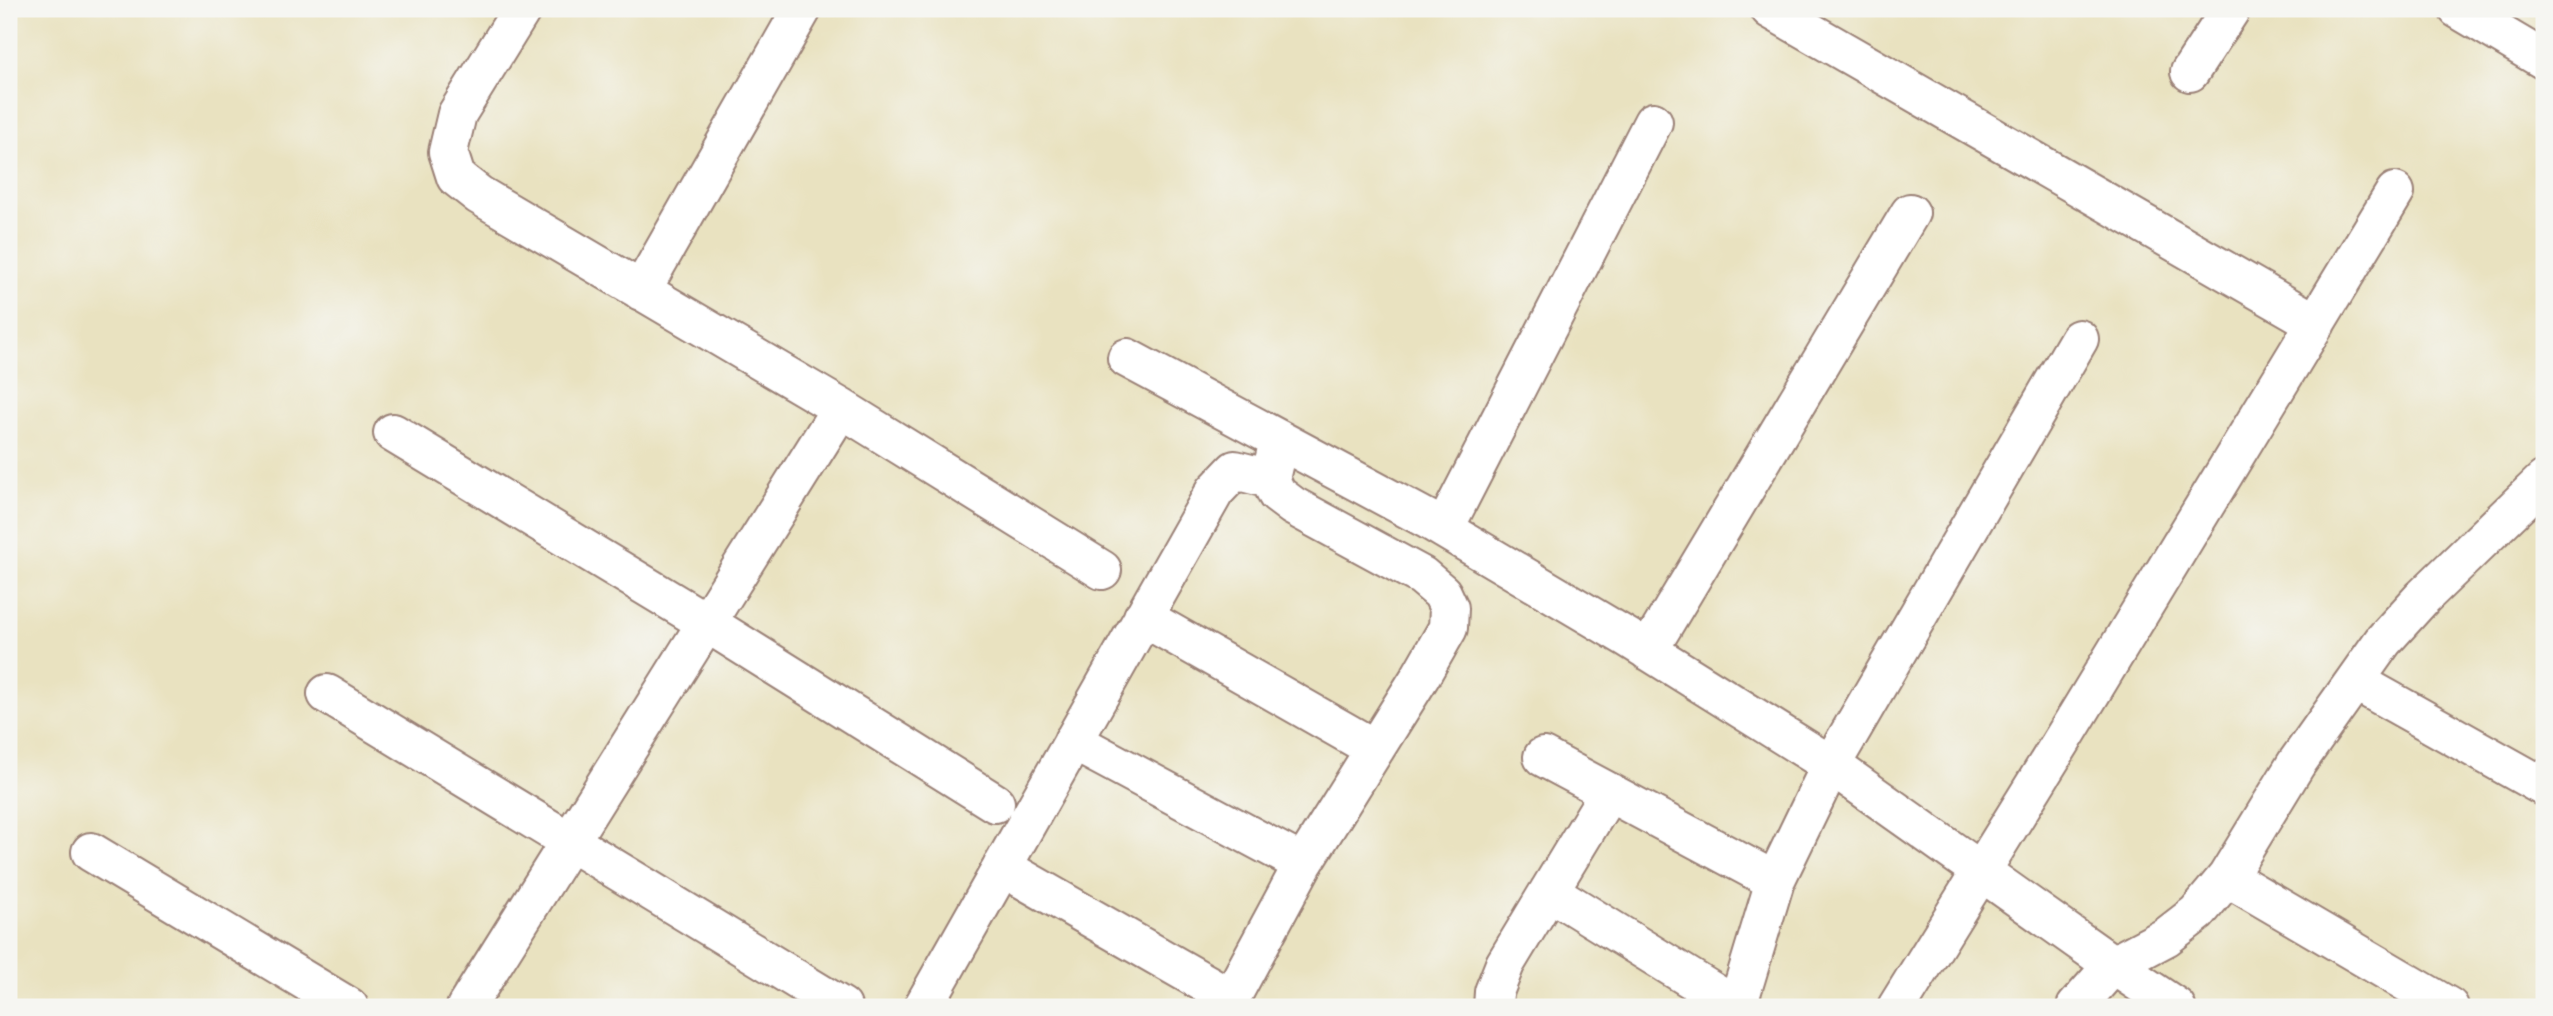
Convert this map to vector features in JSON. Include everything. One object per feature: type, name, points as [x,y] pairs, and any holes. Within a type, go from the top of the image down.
[{"type":"street","points":[[522,9],[457,114],[448,152],[456,177],[479,195],[841,408],[1102,570]]},
{"type":"street","points":[[641,291],[802,9]]},
{"type":"street","points":[[1770,9],[2316,323]]},
{"type":"street","points":[[2190,72],[2231,9]]},
{"type":"street","points":[[2458,9],[2544,60]]},
{"type":"street","points":[[1444,529],[1653,122]]},
{"type":"street","points":[[1896,1007],[2063,739],[2395,192]]},
{"type":"street","points":[[1648,651],[1910,213]]},
{"type":"street","points":[[1549,891],[1737,1007],[1775,881],[1831,765],[2079,338]]},
{"type":"street","points":[[1128,358],[1444,529],[1648,651],[1831,765],[2176,1007]]},
{"type":"street","points":[[466,1007],[841,408]]},
{"type":"street","points":[[393,433],[707,623],[995,803]]},
{"type":"street","points":[[1002,867],[1228,1003],[1303,864],[1448,628],[1449,608],[1442,593],[1422,576],[1293,506],[1278,494],[1270,480],[1279,440]]},
{"type":"street","points":[[923,1007],[1215,491],[1235,470],[1270,480]]},
{"type":"street","points":[[2076,1007],[2113,965],[2166,937],[2197,913],[2227,877],[2296,764],[2383,641],[2423,597],[2544,480]]},
{"type":"street","points":[[1143,617],[1376,749]]},
{"type":"street","points":[[2355,681],[2544,787]]},
{"type":"street","points":[[327,694],[842,1007]]},
{"type":"street","points":[[1073,741],[1303,864]]},
{"type":"street","points":[[1544,757],[1775,881]]},
{"type":"street","points":[[1493,1007],[1494,992],[1505,964],[1609,792]]},
{"type":"street","points":[[91,852],[349,1007]]},
{"type":"street","points":[[2227,877],[2449,1007]]}]
